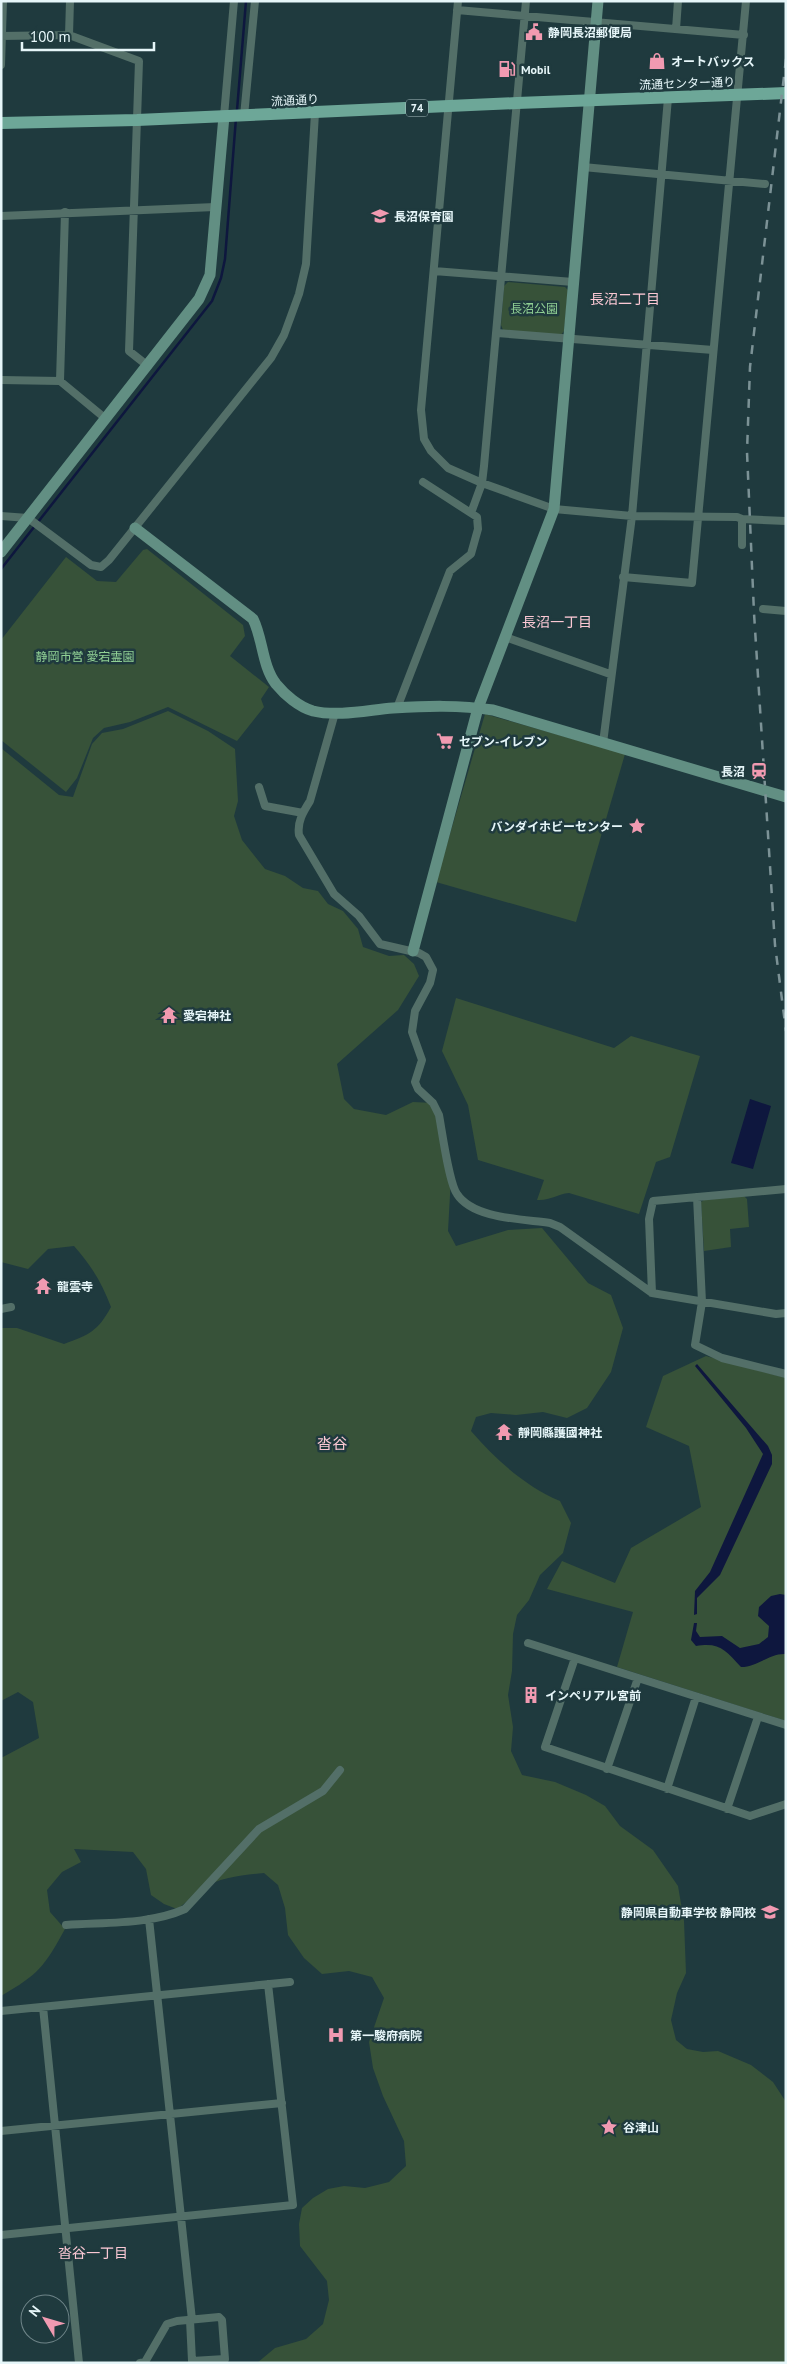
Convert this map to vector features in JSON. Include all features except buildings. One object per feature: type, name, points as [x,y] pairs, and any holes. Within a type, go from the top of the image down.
[{"type":"main road","name":"流通センター通り","points":[[590,100],[786,93]]},
{"type":"main road","name":"流通通り","points":[[1,123],[244,116],[590,100]]},
{"type":"street","points":[[1,65],[3,1]]},
{"type":"street","points":[[69,35],[70,1]]},
{"type":"street","points":[[1,552],[30,520],[200,299],[210,275],[215,207],[226,116],[234,1]]},
{"type":"street","points":[[244,116],[255,1]]},
{"type":"street","points":[[458,1],[421,426],[424,439],[439,460],[457,473],[554,509],[632,516],[728,516],[742,519],[786,521]]},
{"type":"street","points":[[471,512],[482,483],[526,1]]},
{"type":"street","points":[[413,951],[478,708],[554,509],[598,1]]},
{"type":"street","points":[[676,29],[678,1]]},
{"type":"street","points":[[623,577],[692,583],[746,1]]},
{"type":"street","points":[[457,10],[744,35]]},
{"type":"street","points":[[2,36],[69,35],[139,61],[129,351],[148,366]]},
{"type":"street","points":[[603,743],[610,674],[632,516],[668,98]]},
{"type":"street","points":[[1,516],[30,520],[91,565],[101,567],[109,560],[271,358],[284,335],[299,294],[306,264],[314,112]]},
{"type":"street","points":[[583,167],[765,184]]},
{"type":"street","points":[[1,216],[215,207]]},
{"type":"street","points":[[60,381],[66,212]]},
{"type":"street","points":[[434,271],[573,282]]},
{"type":"street","points":[[497,333],[568,337],[713,350]]},
{"type":"street","points":[[1,380],[60,381],[106,419]]},
{"type":"street","points":[[398,708],[450,571],[471,554],[474,547],[478,521],[471,512],[423,482]]},
{"type":"street","points":[[742,519],[742,545]]},
{"type":"street","points":[[135,528],[253,619],[259,632],[270,673],[283,691],[304,708],[335,713],[446,705],[478,708],[523,718],[786,797]]},
{"type":"street","points":[[763,609],[786,612]]},
{"type":"street","points":[[506,636],[610,674]]},
{"type":"street","points":[[335,713],[310,801],[302,813],[298,828],[299,835],[334,894],[359,916],[380,944],[413,951],[426,957],[433,970],[432,977],[412,1021],[414,1041],[422,1060],[415,1082],[418,1089],[433,1103],[439,1115],[455,1193],[464,1204],[481,1212],[550,1223],[560,1227],[652,1294],[776,1314],[786,1313]]},
{"type":"street","points":[[258,787],[266,806],[270,809],[302,813]]},
{"type":"street","points":[[652,1294],[649,1219],[653,1200],[786,1189]]},
{"type":"street","points":[[697,1197],[702,1302],[695,1345],[722,1358],[786,1374]]},
{"type":"street","points":[[1,1309],[11,1307]]},
{"type":"street","points":[[528,1643],[786,1725]]},
{"type":"street","points":[[575,1658],[544,1747],[750,1816],[786,1804]]},
{"type":"street","points":[[607,1769],[638,1678]]},
{"type":"street","points":[[667,1789],[696,1697]]},
{"type":"street","points":[[727,1809],[758,1717]]},
{"type":"street","points":[[66,1925],[149,1919],[170,1916],[185,1909],[259,1829],[323,1791],[340,1770]]},
{"type":"street","points":[[140,2363],[145,2362],[167,2324],[191,2320],[219,2318],[222,2320],[225,2359],[192,2361],[191,2320],[181,2217],[149,1919]]},
{"type":"street","points":[[1,2011],[290,1982]]},
{"type":"street","points":[[1,2235],[292,2205],[268,1984]]},
{"type":"street","points":[[43,2007],[79,2363]]},
{"type":"street","points":[[1,2131],[282,2103]]},
{"type":"green space","name":"長沼公園","points":[[508,282],[565,287],[568,290],[564,331],[561,335],[503,330],[501,325],[504,286]]},
{"type":"green space","name":"静岡市営 愛宕霊園","points":[[147,549],[243,625],[245,636],[230,656],[269,687],[261,699],[264,707],[237,741],[168,707],[130,722],[104,728],[93,738],[77,778],[66,792],[1,740],[1,640],[66,557],[97,581],[116,582],[143,550]]},
{"type":"green space","points":[[168,711],[208,731],[235,749],[238,801],[234,816],[242,840],[265,869],[285,876],[303,888],[318,891],[328,904],[343,911],[358,929],[363,947],[389,956],[404,955],[414,964],[419,976],[398,1010],[337,1064],[344,1099],[354,1109],[386,1115],[413,1102],[433,1103],[451,1177],[448,1231],[456,1246],[508,1230],[542,1228],[588,1283],[611,1295],[623,1328],[611,1372],[587,1408],[567,1418],[543,1412],[516,1415],[491,1413],[476,1417],[471,1431],[491,1452],[523,1480],[560,1501],[571,1523],[563,1553],[540,1575],[529,1600],[517,1615],[513,1634],[512,1671],[508,1695],[513,1727],[511,1751],[522,1775],[555,1782],[586,1795],[605,1806],[620,1826],[653,1850],[678,1886],[684,1921],[686,1973],[677,1993],[671,2020],[676,2040],[687,2049],[703,2052],[718,2051],[751,2065],[773,2082],[786,2102],[786,2363],[257,2363],[275,2348],[306,2339],[323,2324],[329,2300],[327,2281],[300,2246],[299,2224],[302,2208],[313,2198],[328,2189],[344,2186],[365,2188],[389,2182],[406,2166],[404,2141],[383,2096],[373,2068],[369,2042],[384,1998],[372,1977],[349,1971],[322,1974],[304,1958],[288,1935],[285,1908],[278,1885],[264,1873],[232,1877],[216,1882],[202,1889],[177,1909],[164,1904],[151,1895],[146,1869],[133,1852],[74,1849],[81,1862],[62,1872],[47,1890],[50,1912],[65,1929],[46,1961],[24,1982],[1,1996],[1,1758],[39,1738],[33,1702],[18,1692],[1,1701],[1,1328],[17,1328],[64,1344],[92,1331],[102,1322],[111,1307],[96,1275],[74,1246],[48,1249],[28,1269],[1,1262],[1,748],[59,795],[73,797],[92,744],[102,733],[123,729]]},
{"type":"green space","points":[[485,714],[625,754],[576,922],[436,882]]},
{"type":"green space","points":[[456,998],[614,1048],[631,1036],[700,1056],[670,1157],[656,1162],[639,1214],[569,1193],[537,1200],[544,1180],[478,1160],[468,1105],[442,1051]]},
{"type":"green space","points":[[744,1196],[747,1199],[749,1227],[730,1229],[731,1247],[704,1251],[701,1202],[704,1200]]},
{"type":"green space","points":[[706,1356],[786,1378],[786,1721],[617,1667],[633,1612],[547,1589],[562,1561],[615,1583],[631,1548],[701,1507],[689,1446],[646,1427],[663,1376]]},
{"type":"water","points":[[750,1099],[771,1106],[753,1169],[731,1163]]},
{"type":"water","points":[[697,1364],[768,1446],[772,1455],[772,1464],[720,1575],[697,1598],[697,1614],[694,1615],[695,1591],[710,1572],[763,1454],[746,1428],[695,1366]]},
{"type":"water","points":[[786,1595],[786,1654],[780,1654],[753,1665],[741,1667],[731,1656],[717,1646],[696,1646],[691,1640],[694,1623],[697,1623],[696,1631],[700,1637],[722,1636],[740,1648],[759,1644],[768,1637],[769,1626],[758,1616],[759,1607],[771,1596]]},
{"type":"waterway","points":[[237,110],[246,1]]},
{"type":"waterway","points":[[1,569],[212,301],[221,278],[225,259],[236,118]]},
{"type":"railway","points":[[786,59],[750,367],[747,452],[754,613],[775,945],[786,1031]]},
{"type":"place","name":"静岡長沼郵便局","points":[[534,32]]},
{"type":"place","name":"オートバックス","points":[[657,61]]},
{"type":"place","name":"Mobil","points":[[507,69]]},
{"type":"place","name":"長沼保育園","points":[[380,216]]},
{"type":"place","name":"セブン-イレブン","points":[[445,741]]},
{"type":"place","name":"長沼","points":[[759,771]]},
{"type":"place","name":"バンダイホビーセンター","points":[[637,826]]},
{"type":"place","name":"愛宕神社","points":[[169,1015]]},
{"type":"place","name":"龍雲寺","points":[[43,1286]]},
{"type":"place","name":"靜岡縣護國神社","points":[[504,1432]]},
{"type":"place","name":"インペリアル宮前","points":[[531,1695]]},
{"type":"place","name":"静岡県自動車学校 静岡校","points":[[770,1912]]},
{"type":"place","name":"第一駿府病院","points":[[336,2035]]},
{"type":"place","name":"谷津山","points":[[609,2127]]},
{"type":"district","name":"長沼二丁目","points":[[625,299]]},
{"type":"district","name":"長沼一丁目","points":[[557,622]]},
{"type":"district","name":"沓谷","points":[[332,1443]]},
{"type":"district","name":"沓谷一丁目","points":[[93,2253]]}]
